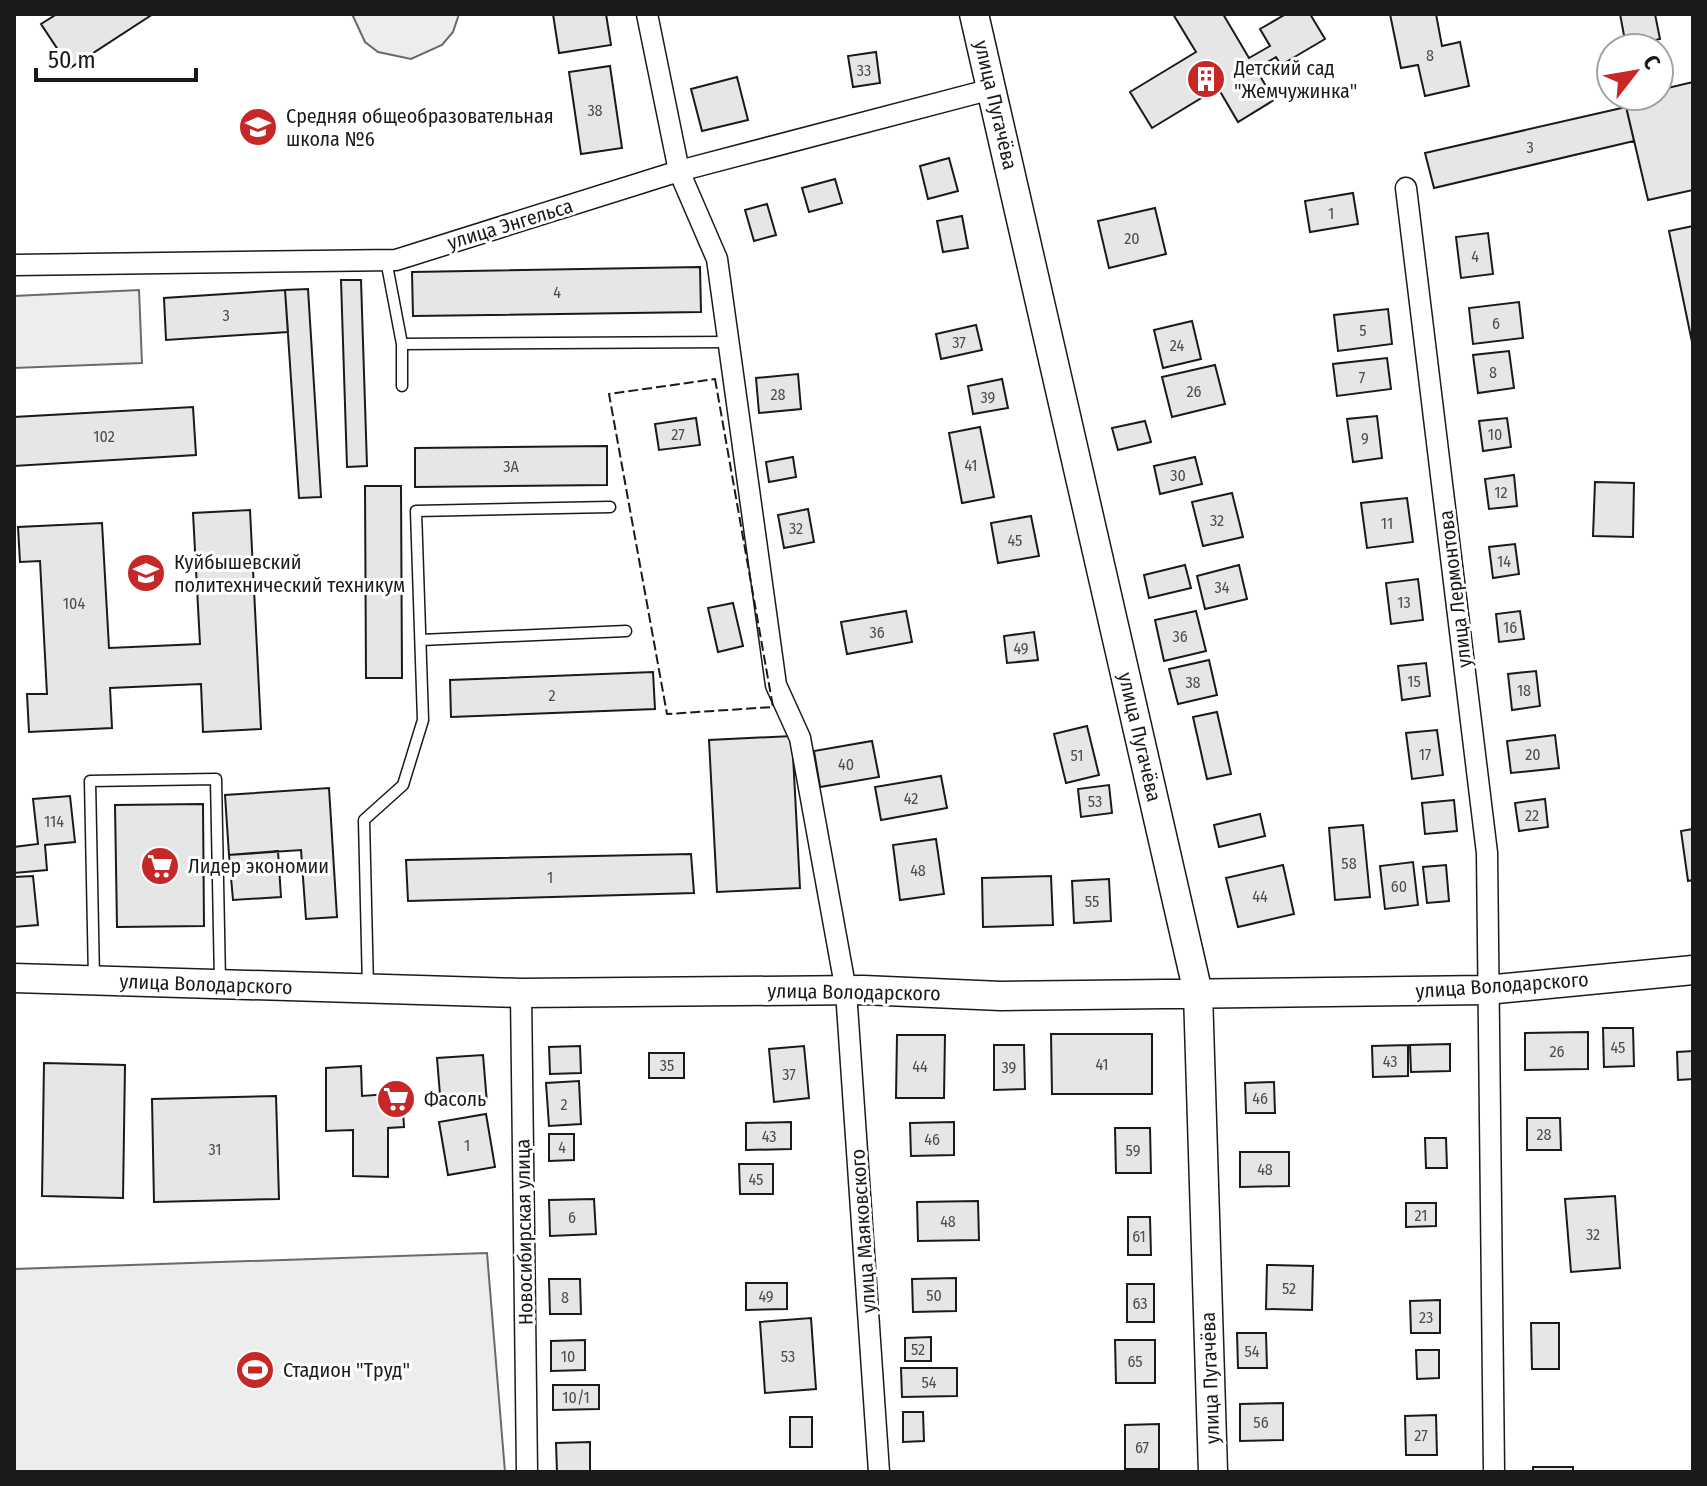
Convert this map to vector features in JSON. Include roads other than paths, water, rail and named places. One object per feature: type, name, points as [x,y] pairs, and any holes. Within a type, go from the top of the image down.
[{"type":"main road","name":"улица Пугачёва","points":[[974,14],[1198,993],[1213,1472]]},
{"type":"main road","name":"улица Володарского","points":[[14,978],[521,993],[846,991],[1001,996],[1486,990],[1693,970]]},
{"type":"street","name":"улица Маяковского","points":[[647,14],[679,171],[717,259],[776,685],[800,738],[846,991],[879,1472]]},
{"type":"street","name":"улица Энгельса","points":[[14,265],[386,260],[679,171],[992,89]]},
{"type":"street","name":"улица Лермонтова","points":[[1406,188],[1487,853],[1486,990],[1494,1472]]},
{"type":"street","name":"Новосибирская улица","points":[[521,993],[527,1472]]},
{"type":"lane","points":[[386,260],[402,344],[402,386]]},
{"type":"lane","points":[[402,344],[729,342]]},
{"type":"lane","points":[[369,990],[364,820],[403,785],[423,720],[416,511],[610,507]]},
{"type":"lane","points":[[421,640],[626,631]]},
{"type":"lane","points":[[94,981],[90,781],[216,779],[220,984]]},
{"type":"place","name":"Детский сад \"Жемчужинка\"","points":[[1206,79]]},
{"type":"place","name":"Средняя общеобразовательная школа №6","points":[[258,127]]},
{"type":"place","name":"Куйбышевский политехнический техникум","points":[[146,573]]},
{"type":"place","name":"Лидер экономии","points":[[160,866]]},
{"type":"place","name":"Фасоль","points":[[396,1099]]},
{"type":"place","name":"Стадион \"Труд\"","points":[[255,1370]]}]
